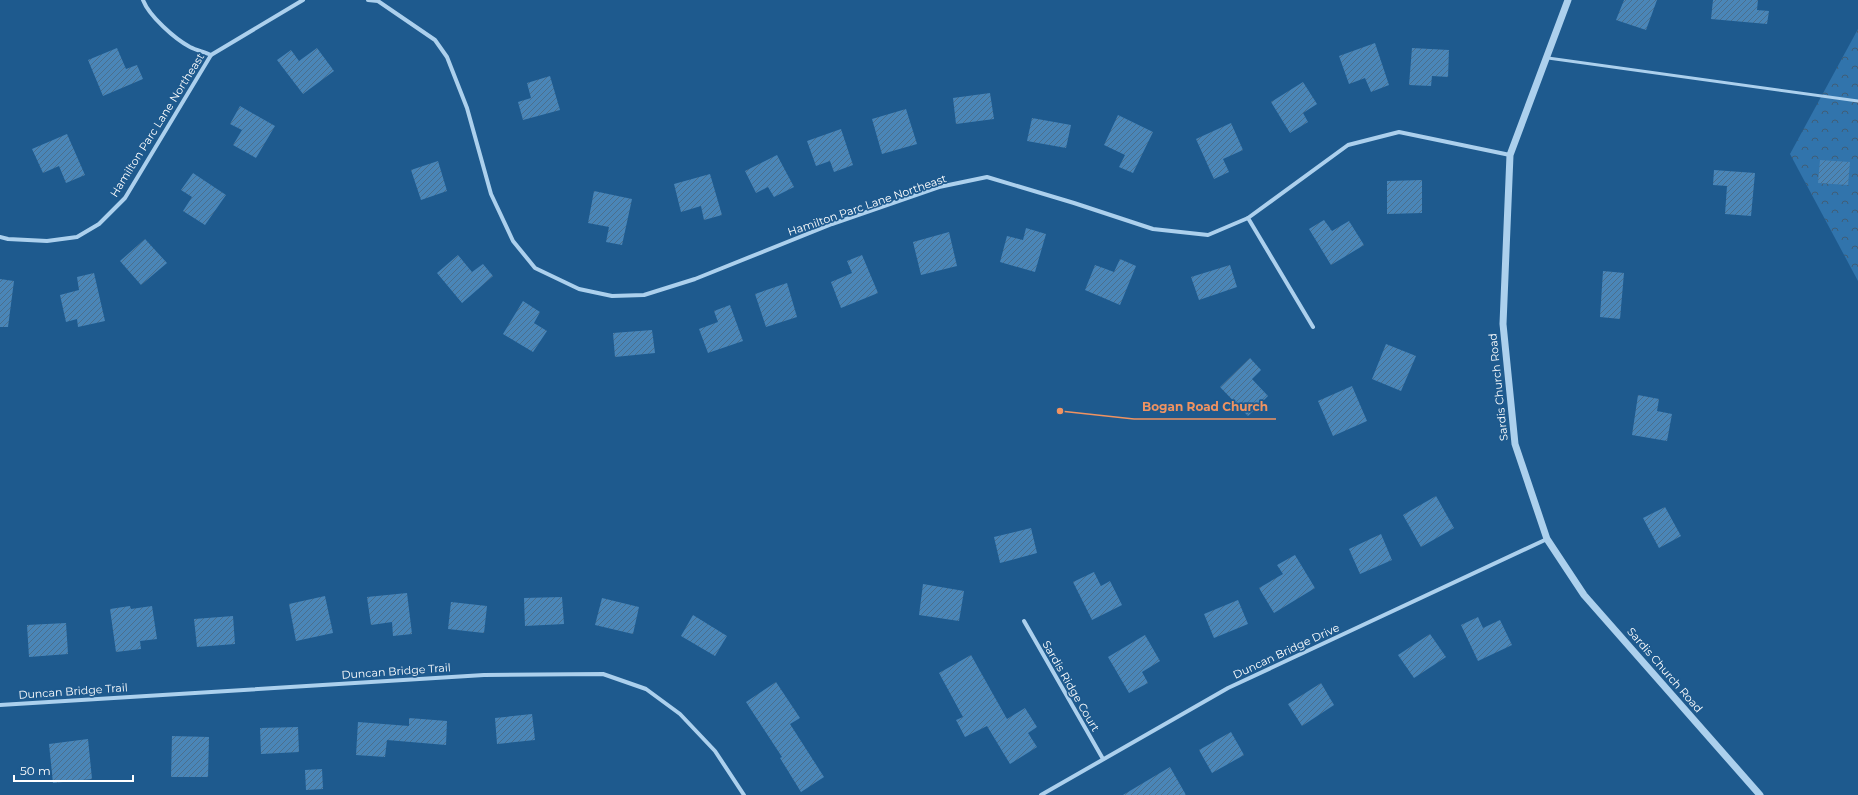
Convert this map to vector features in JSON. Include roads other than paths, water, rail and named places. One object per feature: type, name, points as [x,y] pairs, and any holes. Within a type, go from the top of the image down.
[{"type":"street","points":[[143,0],[146,7],[171,34],[190,47],[211,55]]},
{"type":"street","name":"Hamilton Parc Lane Northeast","points":[[0,237],[8,239],[47,241],[77,237],[99,224],[125,198],[211,55],[303,0]]},
{"type":"street","name":"Hamilton Parc Lane Northeast","points":[[368,0],[378,1],[435,40],[447,57],[467,108],[491,194],[513,241],[535,268],[579,289],[612,296],[644,295],[694,279],[832,224],[889,204],[939,187],[987,177],[1153,229],[1208,235],[1248,218],[1348,145],[1399,132],[1510,155]]},
{"type":"street","name":"Sardis Church Road","points":[[1568,0],[1548,58],[1510,155],[1503,324],[1515,444],[1547,539],[1584,595],[1760,795]]},
{"type":"street","points":[[1248,218],[1313,327]]},
{"type":"street","name":"Duncan Bridge Drive","points":[[1041,795],[1228,688],[1547,539]]},
{"type":"street","name":"Sardis Ridge Court","points":[[1024,621],[1102,759]]},
{"type":"street","name":"Duncan Bridge Trail","points":[[0,705],[484,675],[603,674],[646,689],[680,714],[715,751],[744,795]]},
{"type":"lane","points":[[1548,58],[1858,101]]},
{"type":"place","name":"Bogan Road Church","points":[[1060,411]]}]
